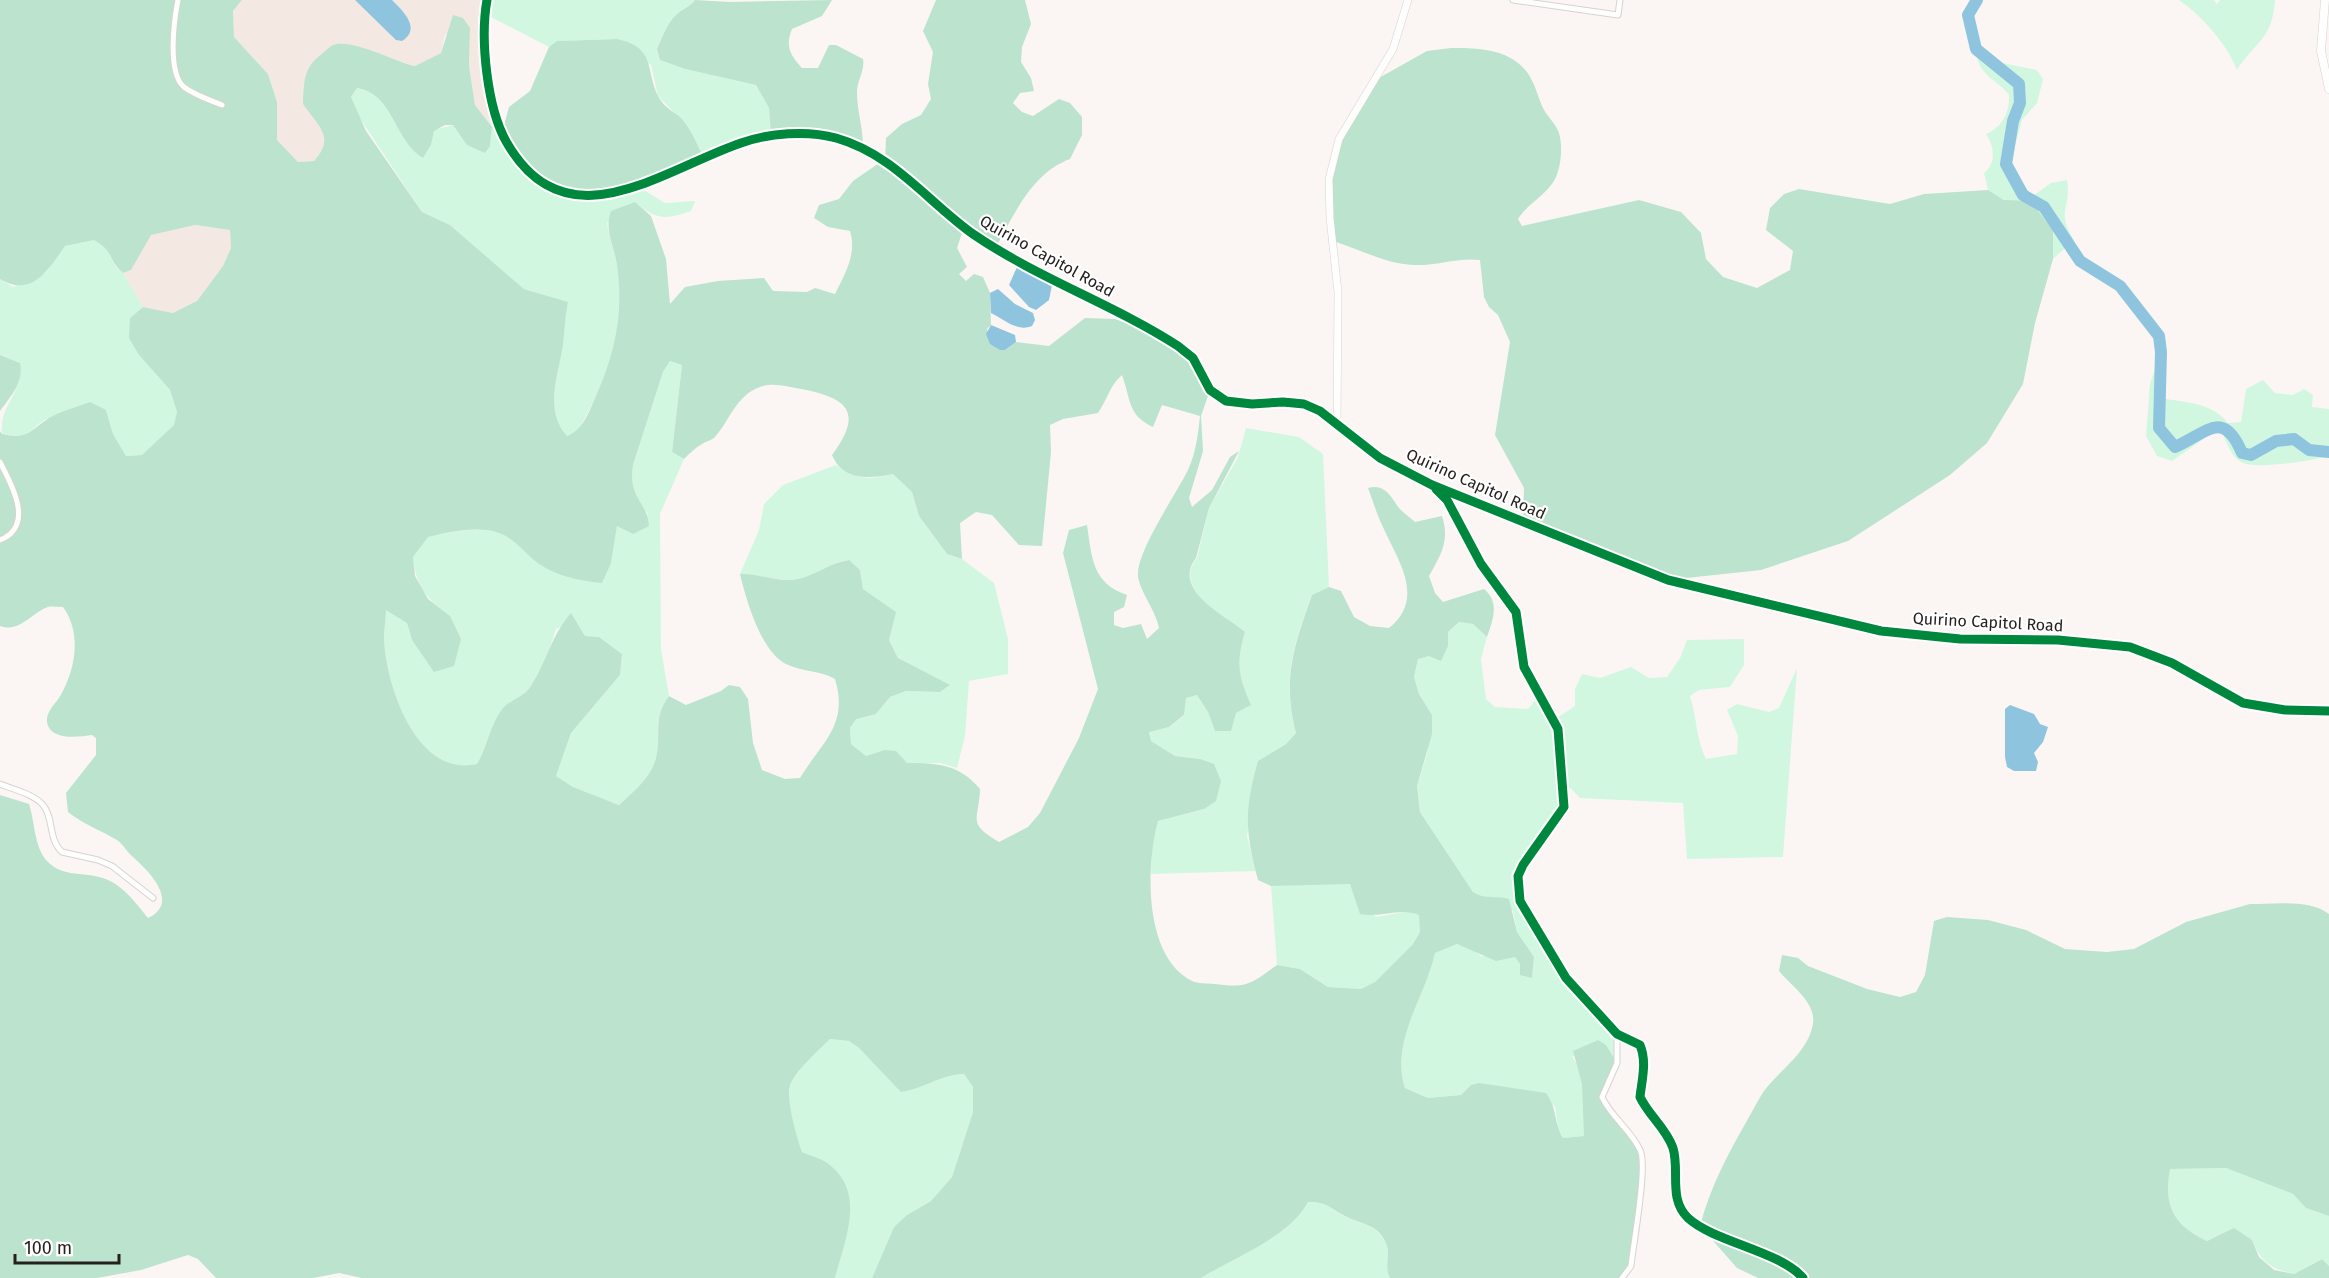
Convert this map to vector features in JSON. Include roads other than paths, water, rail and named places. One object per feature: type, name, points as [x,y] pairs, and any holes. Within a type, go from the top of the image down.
[{"type":"main road","points":[[2325,0],[2320,35],[2322,67],[2329,89]]},
{"type":"street","points":[[178,0],[173,46],[176,76],[185,88],[222,105]]},
{"type":"street","name":"Quirino Capitol Road","points":[[488,0],[485,57],[502,134],[519,163],[549,189],[583,195],[639,187],[741,143],[761,137],[792,134],[832,137],[853,143],[885,159],[974,234],[1178,346],[1193,358],[1210,390],[1226,401],[1252,404],[1283,402],[1304,404],[1320,411],[1380,458],[1432,485],[1668,580],[1881,631],[1960,639],[2058,640],[2130,647],[2172,663],[2243,703],[2285,710],[2329,711]]},
{"type":"street","points":[[1337,424],[1338,292],[1330,218],[1329,179],[1340,139],[1393,48],[1408,0]]},
{"type":"street","points":[[1513,0],[1618,15],[1620,0]]},
{"type":"street","points":[[0,462],[12,487],[19,518],[16,528],[0,540]]},
{"type":"street","points":[[1432,485],[1447,500],[1481,564],[1516,612],[1524,667],[1558,729],[1564,807],[1523,865],[1518,876],[1520,901],[1566,978],[1617,1034],[1640,1045],[1644,1054],[1640,1097],[1663,1128],[1673,1148],[1677,1164],[1675,1188],[1681,1209],[1700,1226],[1798,1272],[1803,1278]]},
{"type":"street","points":[[0,784],[41,802],[48,813],[55,843],[62,852],[98,860],[112,866],[153,898]]},
{"type":"street","points":[[1617,1034],[1617,1064],[1602,1097],[1608,1109],[1642,1152],[1631,1266],[1622,1278]]},
{"type":"water","points":[[355,0],[392,0],[409,20],[411,26],[408,36],[402,41],[396,40]]},
{"type":"water","points":[[1017,267],[1052,285],[1049,300],[1036,310],[1029,307],[1009,285]]},
{"type":"water","points":[[998,289],[1015,304],[1033,313],[1035,320],[1032,326],[1016,326],[991,313],[990,293]]},
{"type":"water","points":[[991,325],[1015,335],[1016,342],[1005,350],[1000,350],[990,344],[986,334]]},
{"type":"water","points":[[2010,705],[2034,714],[2040,724],[2048,727],[2043,742],[2034,753],[2038,762],[2036,771],[2014,771],[2007,767],[2005,709]]},
{"type":"waterway","points":[[1977,0],[1968,15],[1976,49],[2019,84],[2020,103],[2013,121],[2006,164],[2023,195],[2044,207],[2080,261],[2120,286],[2159,336],[2161,352],[2159,428],[2175,447],[2205,431],[2221,428],[2228,431],[2235,439],[2242,453],[2251,455],[2276,441],[2294,439],[2309,450],[2329,452]]}]
